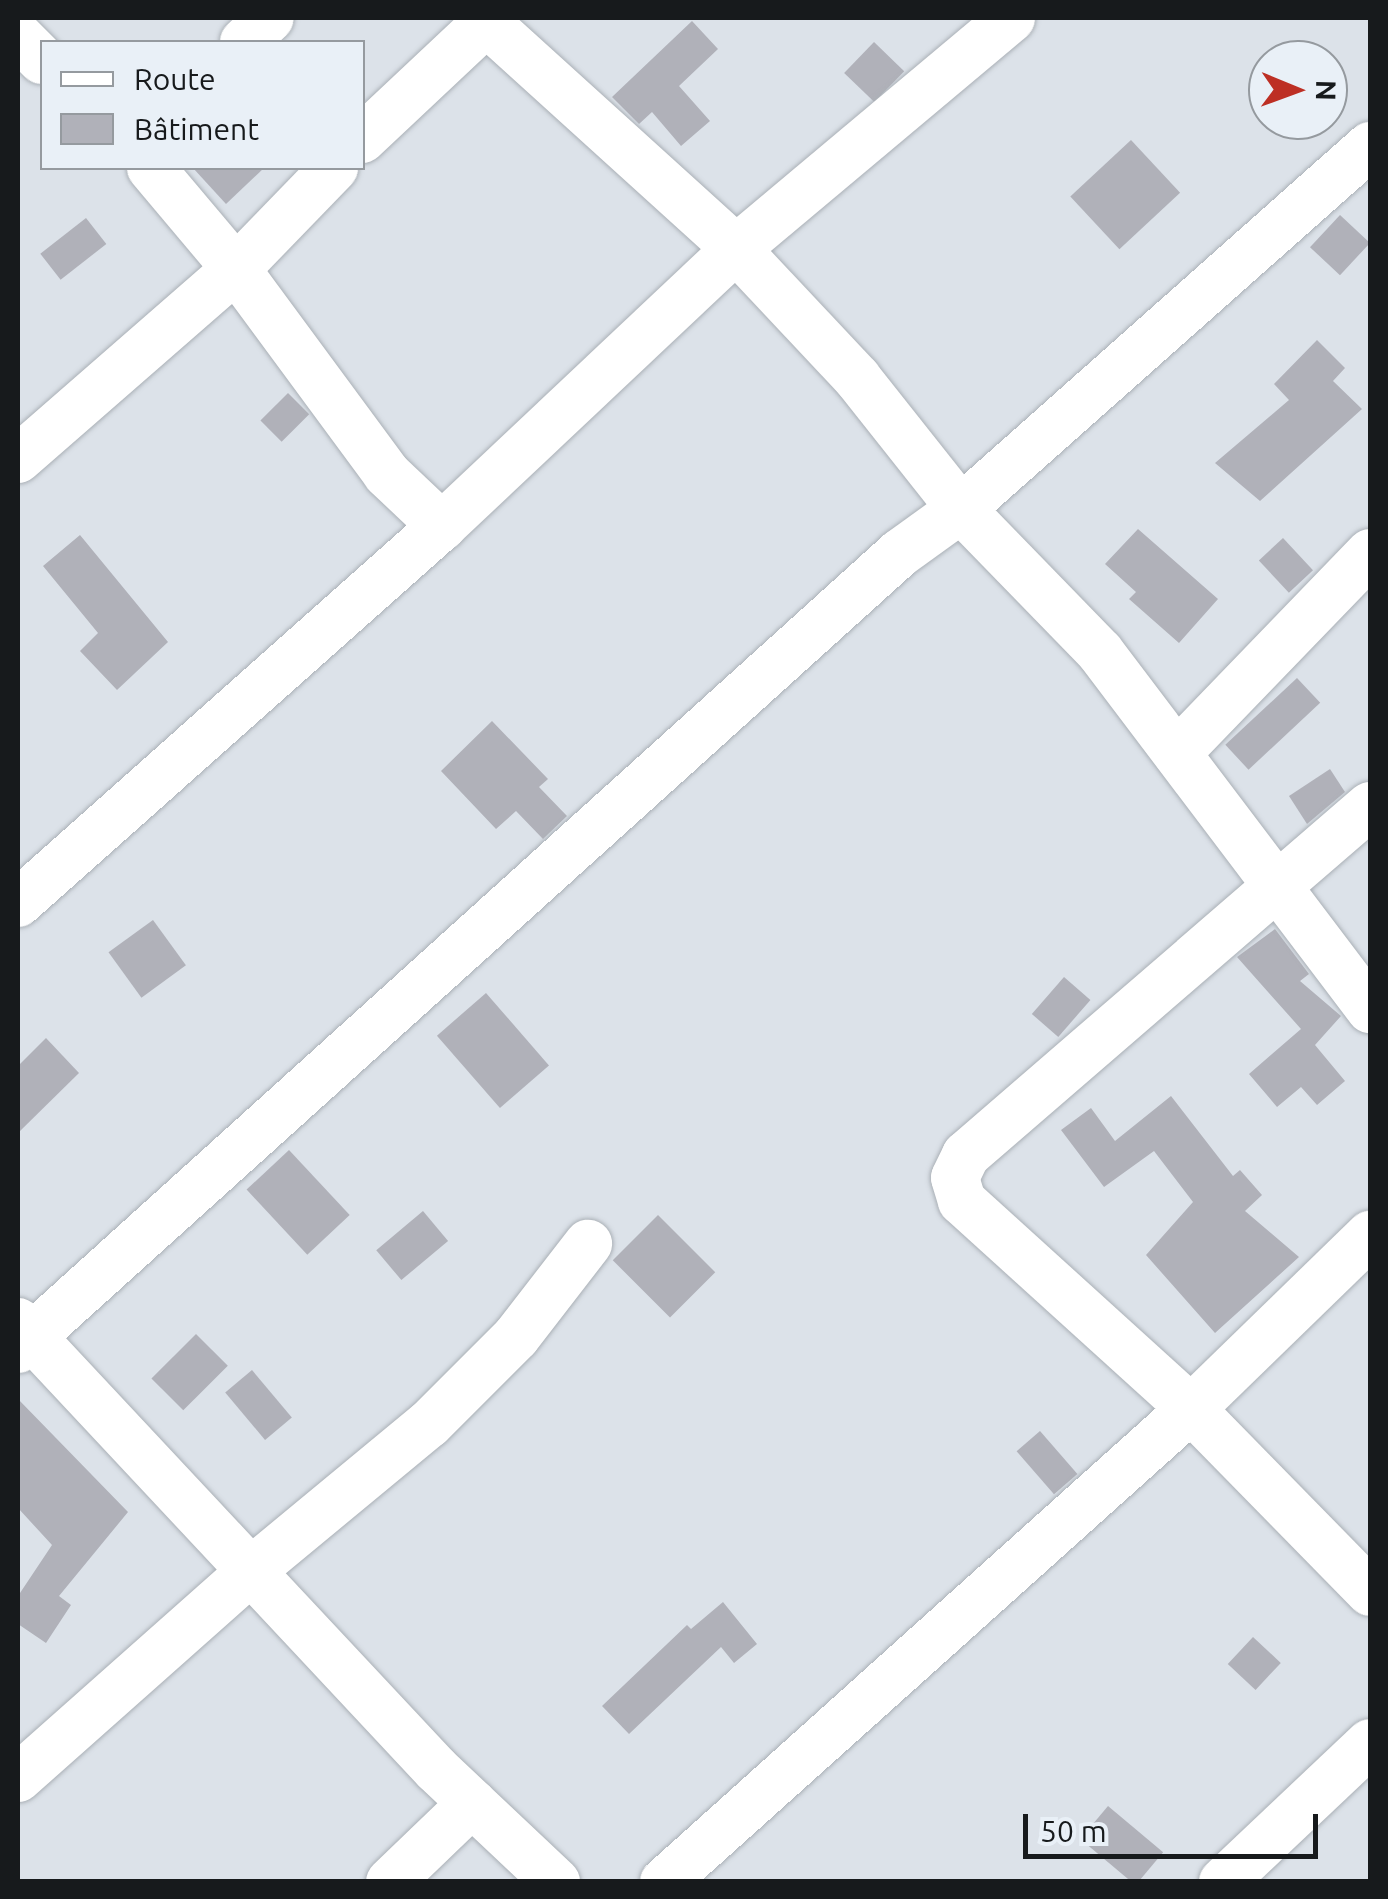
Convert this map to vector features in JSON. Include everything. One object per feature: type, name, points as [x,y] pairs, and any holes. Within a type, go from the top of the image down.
[{"type":"street","points":[[246,40],[270,18]]},
{"type":"street","points":[[18,904],[442,526],[736,249],[1011,18]]},
{"type":"street","points":[[365,136],[488,20],[736,249],[857,378],[961,509],[1100,652],[1274,889],[1370,1009]]},
{"type":"street","points":[[18,36],[40,58]]},
{"type":"street","points":[[556,1882],[472,1803],[22,1336],[900,553],[961,509],[1370,146]]},
{"type":"street","points":[[153,170],[236,269],[343,419],[442,526]]},
{"type":"street","points":[[18,459],[236,269],[332,170]]},
{"type":"street","points":[[1177,753],[1370,553]]},
{"type":"street","points":[[1370,806],[966,1155],[955,1178],[962,1201],[1191,1409],[1370,1592]]},
{"type":"street","points":[[664,1882],[1191,1409],[1370,1236]]},
{"type":"street","points":[[18,1778],[251,1571],[429,1424],[516,1337],[588,1244]]},
{"type":"street","points":[[1224,1882],[1370,1743]]},
{"type":"street","points":[[390,1882],[472,1803]]},
{"type":"building","points":[[692,21],[718,49],[679,86],[710,121],[681,146],[652,112],[639,124],[612,97]]},
{"type":"building","points":[[874,42],[904,71],[874,102],[844,73]]},
{"type":"building","points":[[1131,140],[1180,193],[1119,249],[1070,197]]},
{"type":"building","points":[[195,170],[262,170],[226,204]]},
{"type":"building","points":[[1340,215],[1370,243],[1340,275],[1310,247]]},
{"type":"building","points":[[86,218],[106,244],[61,280],[40,254]]},
{"type":"building","points":[[1317,340],[1345,368],[1333,381],[1362,409],[1260,501],[1215,463],[1289,400],[1274,384]]},
{"type":"building","points":[[288,393],[309,414],[282,442],[260,421]]},
{"type":"building","points":[[1138,529],[1218,599],[1179,643],[1129,599],[1136,592],[1105,564]]},
{"type":"building","points":[[80,535],[168,642],[117,690],[80,651],[98,633],[43,566]]},
{"type":"building","points":[[1283,538],[1313,570],[1289,593],[1259,561]]},
{"type":"building","points":[[1297,678],[1320,703],[1249,770],[1225,745]]},
{"type":"building","points":[[492,721],[548,779],[539,787],[567,816],[543,839],[516,811],[496,829],[441,771]]},
{"type":"building","points":[[1330,769],[1345,792],[1307,824],[1289,796]]},
{"type":"building","points":[[153,920],[186,965],[141,998],[109,952]]},
{"type":"building","points":[[1275,929],[1309,974],[1300,981],[1341,1016],[1315,1045],[1345,1081],[1317,1105],[1301,1087],[1277,1107],[1249,1074],[1301,1029],[1237,957]]},
{"type":"building","points":[[1064,977],[1090,1000],[1058,1037],[1032,1014]]},
{"type":"building","points":[[486,993],[549,1065],[500,1108],[437,1036]]},
{"type":"building","points":[[46,1038],[79,1073],[18,1133],[18,1066]]},
{"type":"building","points":[[1171,1096],[1233,1176],[1240,1170],[1262,1195],[1245,1211],[1299,1257],[1215,1333],[1146,1255],[1193,1202],[1154,1151],[1104,1187],[1061,1130],[1091,1108],[1115,1141]]},
{"type":"building","points":[[289,1150],[350,1215],[307,1255],[247,1190]]},
{"type":"building","points":[[423,1211],[448,1241],[401,1280],[376,1250]]},
{"type":"building","points":[[658,1215],[715,1272],[670,1318],[613,1260]]},
{"type":"building","points":[[196,1334],[228,1366],[183,1410],[151,1379]]},
{"type":"building","points":[[252,1370],[292,1417],[265,1440],[225,1392]]},
{"type":"building","points":[[18,1399],[128,1512],[59,1596],[71,1605],[46,1643],[18,1624],[18,1596],[52,1545],[18,1508]]},
{"type":"building","points":[[1040,1431],[1077,1474],[1054,1494],[1017,1451]]},
{"type":"building","points":[[723,1602],[757,1644],[734,1663],[721,1647],[629,1734],[602,1706],[687,1625],[691,1629]]},
{"type":"building","points":[[1253,1637],[1281,1663],[1256,1690],[1228,1664]]},
{"type":"building","points":[[1108,1806],[1163,1852],[1138,1882],[1132,1882],[1080,1839]]}]
